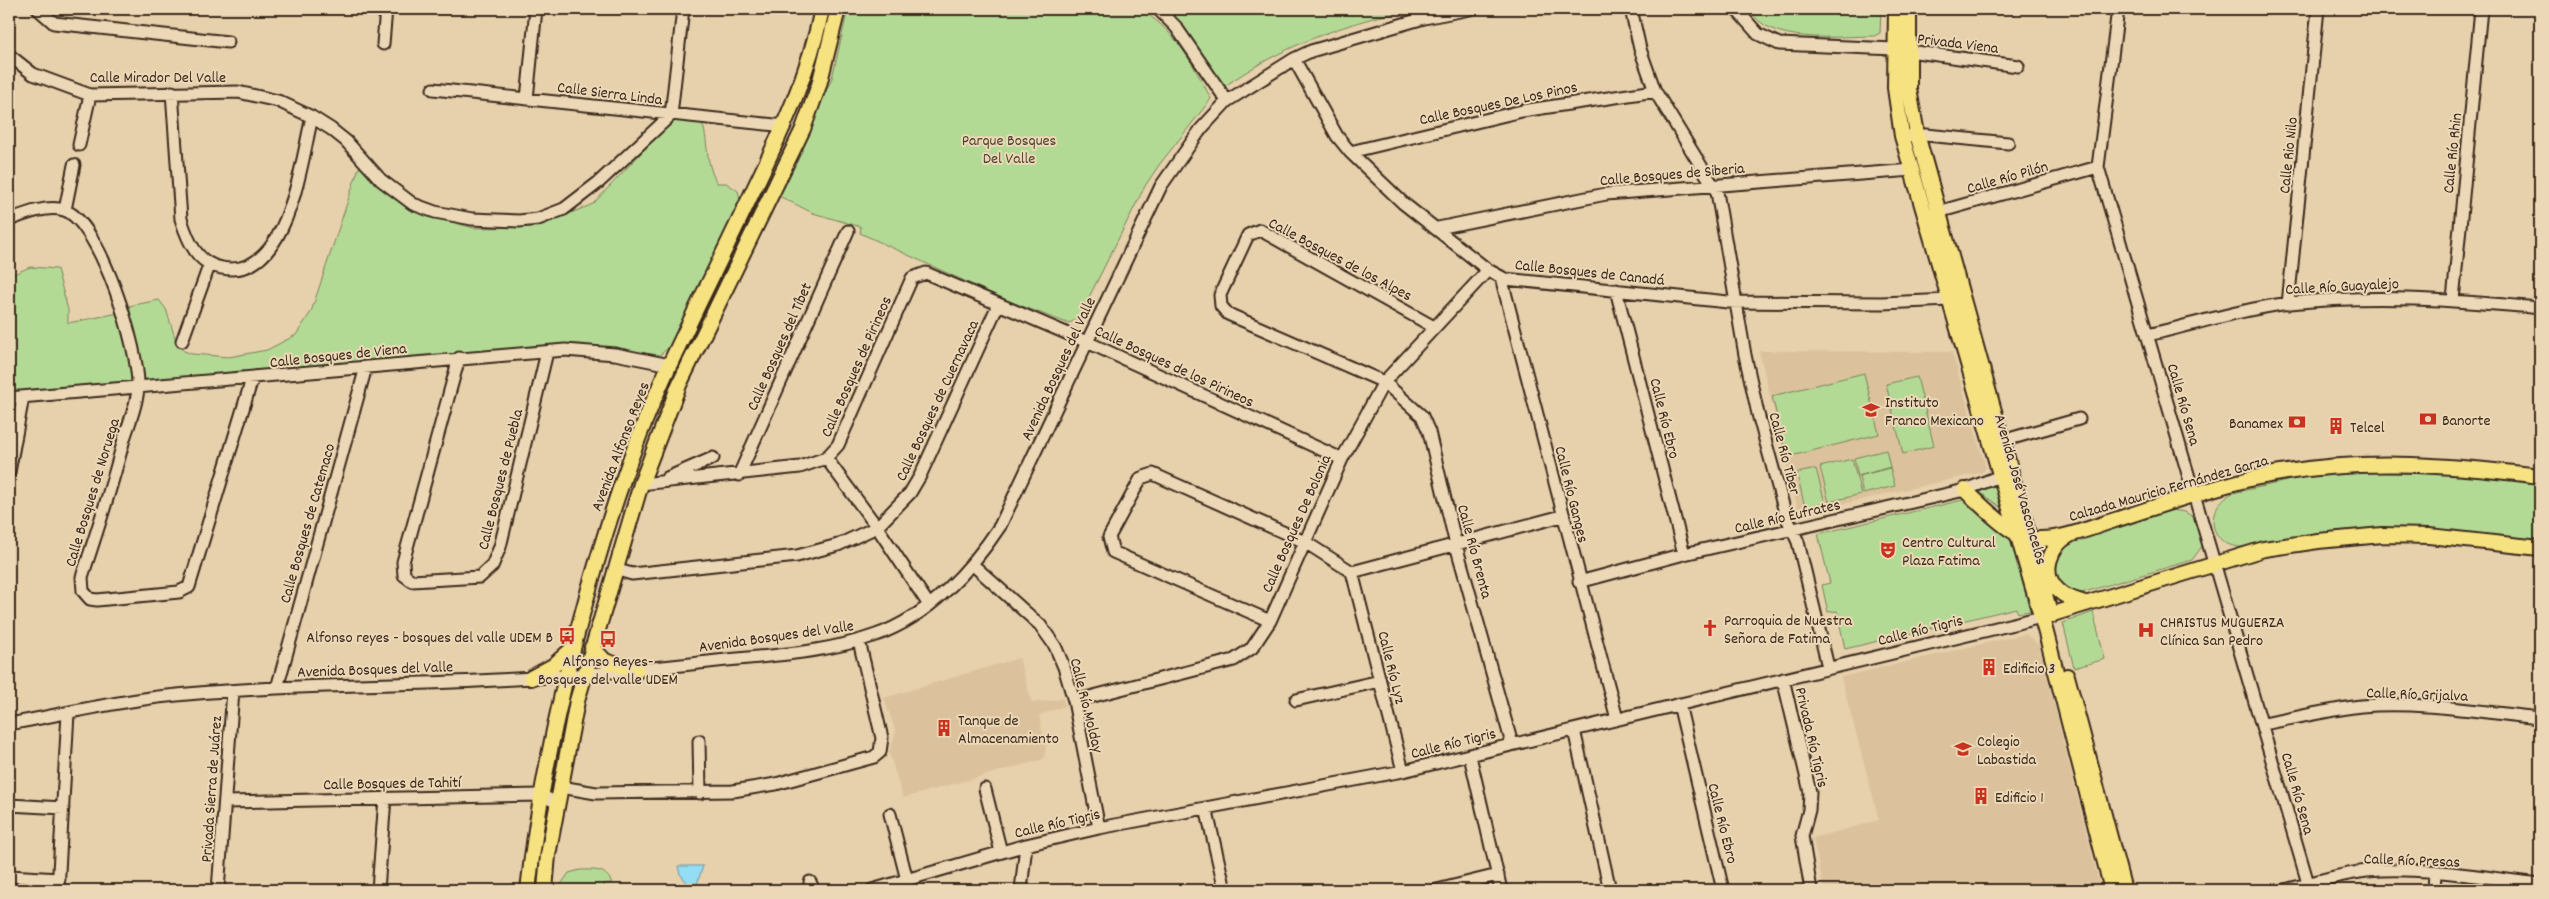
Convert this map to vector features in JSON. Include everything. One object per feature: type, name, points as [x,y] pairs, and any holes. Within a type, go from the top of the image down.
[{"type":"main road","name":"Avenida Alfonso Reyes","points":[[528,890],[540,795],[572,648],[601,546],[623,479],[639,434],[670,365],[784,126],[811,54],[822,9]]},
{"type":"main road","name":"Avenida Alfonso Reyes","points":[[545,890],[548,855],[584,676],[614,569],[641,484],[680,385],[802,129],[819,85],[839,9]]},
{"type":"main road","name":"Avenida José Vasconcelos","points":[[1896,9],[1894,49],[1896,88],[1902,136],[1950,300],[1997,442],[2000,476],[2023,535]]},
{"type":"main road","name":"Avenida José Vasconcelos","points":[[1909,9],[1909,89],[1917,134],[1940,212],[1997,442],[2124,890]]},
{"type":"main road","name":"Calzada Mauricio Fernández Garza","points":[[2023,535],[2073,533],[2252,479],[2340,465],[2382,463],[2442,465],[2540,476]]},
{"type":"main road","points":[[1964,490],[2023,535]]},
{"type":"main road","points":[[2073,533],[2062,539],[2053,550],[2049,563],[2050,575],[2060,592],[2084,603]]},
{"type":"main road","points":[[2046,616],[2264,549],[2318,541],[2382,535],[2451,537],[2540,548]]},
{"type":"main road","name":"Avenida José Vasconcelos","points":[[2046,616],[2112,890]]},
{"type":"main road","points":[[592,647],[605,661],[614,666],[637,671]]},
{"type":"main road","points":[[531,678],[553,666],[572,648]]},
{"type":"street","points":[[38,9],[54,24],[228,42]]},
{"type":"street","points":[[383,44],[386,9]]},
{"type":"street","points":[[527,99],[536,9]]},
{"type":"street","points":[[671,115],[683,9]]},
{"type":"street","points":[[1158,9],[1176,27],[1226,101]]},
{"type":"street","name":"Avenida Bosques del Valle","points":[[9,724],[157,697],[277,688],[584,676],[637,671],[818,649],[859,641],[897,626],[929,605],[972,564],[989,542],[1007,512],[1161,186],[1195,137],[1226,101],[1294,59],[1330,44],[1424,13],[1470,9]]},
{"type":"street","points":[[1631,9],[1640,49],[1654,91],[1714,186]]},
{"type":"street","points":[[1737,9],[1758,34],[1779,44],[1894,49]]},
{"type":"street","name":"Calle Río Sena","points":[[2118,9],[2098,167],[2263,724],[2309,887]]},
{"type":"street","name":"Calle Rio Nilo","points":[[2288,304],[2318,9]]},
{"type":"street","name":"Calle Río Rhin","points":[[2453,300],[2481,9]]},
{"type":"street","name":"Privada Viena","points":[[1894,49],[2018,66]]},
{"type":"street","name":"Calle Mirador Del Valle","points":[[9,55],[33,74],[90,95],[238,92],[256,94],[278,101],[312,117],[346,141],[381,180],[413,204],[456,217],[505,222],[538,219],[564,209],[599,182],[671,115]]},
{"type":"street","name":"Calle Bosques de Canadá","points":[[1294,59],[1333,130],[1350,152],[1403,203],[1438,228],[1488,270],[1501,277],[1512,280],[1737,302],[1882,303],[1950,300]]},
{"type":"street","name":"Calle Sierra Linda","points":[[433,89],[784,126]]},
{"type":"street","name":"Calle Bosques De Los Pinos","points":[[1350,152],[1522,111],[1654,91]]},
{"type":"street","points":[[172,92],[181,219],[186,237],[197,254],[209,266],[228,269],[249,266],[261,259],[272,248],[293,196],[312,117]]},
{"type":"street","points":[[79,145],[90,95]]},
{"type":"street","points":[[1902,136],[1917,134],[2008,143]]},
{"type":"street","points":[[9,220],[35,211],[65,210],[74,165]]},
{"type":"street","name":"Calle Río Pilón","points":[[1925,216],[2098,167]]},
{"type":"street","name":"Calle Bosques de Siberia","points":[[1438,228],[1584,197],[1912,170]]},
{"type":"street","name":"Calle Río Tiber","points":[[1714,186],[1737,302],[1745,355],[1758,414],[1792,531],[1798,542],[1828,667]]},
{"type":"street","name":"Calle Bosques de Noruega","points":[[65,210],[86,228],[124,312],[138,388],[110,490],[82,578],[83,591],[90,599],[97,600],[179,592],[192,583],[252,379]]},
{"type":"street","name":"Calle Bosques de los Alpes","points":[[1384,382],[1228,314],[1224,310],[1220,295],[1248,235],[1256,230],[1265,232],[1434,327]]},
{"type":"street","name":"Calle Bosques del Tíbet","points":[[738,475],[848,231]]},
{"type":"street","points":[[182,341],[209,266]]},
{"type":"street","name":"Calle Bosques De Bolonia","points":[[1074,701],[1234,660],[1252,648],[1270,621],[1342,459],[1384,382],[1488,270]]},
{"type":"street","name":"Calle Bosques de los Pirineos","points":[[912,278],[920,273],[926,273],[1087,342],[1342,459]]},
{"type":"street","name":"Calle Río Ganges","points":[[1501,277],[1616,719]]},
{"type":"street","name":"Calle Bosques de Pirineos","points":[[641,484],[800,467],[826,458],[838,445],[912,278]]},
{"type":"street","name":"Calle Río Ebro","points":[[1616,290],[1684,554]]},
{"type":"street","name":"Calle Río Guayalejo","points":[[2148,335],[2288,304],[2384,297],[2453,300],[2540,308]]},
{"type":"street","name":"Calle Bosques de Cuernavaca","points":[[614,569],[632,574],[796,556],[838,546],[877,527],[910,493],[920,476],[998,305]]},
{"type":"street","name":"Calle Bosques de Viena","points":[[9,398],[252,379],[459,358],[574,350],[615,354],[670,365]]},
{"type":"street","name":"Calle Bosques de Puebla","points":[[459,358],[403,562],[404,575],[412,581],[480,577],[492,566],[500,547],[547,352]]},
{"type":"street","name":"Calle Bosques de Catemaco","points":[[277,688],[366,367]]},
{"type":"street","name":"Calle Río Brenta","points":[[1384,382],[1417,411],[1426,423],[1456,545],[1512,744]]},
{"type":"street","points":[[9,472],[23,397]]},
{"type":"street","points":[[1997,442],[2079,419]]},
{"type":"street","points":[[656,482],[713,458]]},
{"type":"street","points":[[826,458],[877,527],[929,605]]},
{"type":"street","points":[[1270,621],[1116,554],[1110,548],[1109,537],[1138,481],[1149,474],[1305,542],[1352,572],[1562,516]]},
{"type":"street","name":"Calle Río Éufrates","points":[[1579,582],[1684,554],[1792,531],[1964,490],[2000,476]]},
{"type":"street","name":"Calle Río Molday","points":[[972,564],[1025,612],[1055,646],[1064,667],[1074,701],[1099,828]]},
{"type":"street","name":"Calle Río Lyz","points":[[1352,572],[1403,771]]},
{"type":"street","name":"Calle Río Tigris","points":[[872,890],[1026,845],[1099,828],[1403,771],[1470,756],[1512,744],[1828,667],[2046,616]]},
{"type":"street","points":[[561,787],[596,793],[700,793],[733,791],[776,784],[874,757],[880,752],[882,738],[859,641]]},
{"type":"street","name":"Privada Río Tigris","points":[[1783,678],[1810,792],[1809,810],[1802,836],[1811,890]]},
{"type":"street","points":[[1296,700],[1380,681]]},
{"type":"street","name":"Privada Sierra de Juárez","points":[[218,890],[233,691]]},
{"type":"street","name":"Calle Río Ebro","points":[[1678,704],[1723,890]]},
{"type":"street","name":"Calle Río Grijalva","points":[[2263,724],[2321,712],[2382,706],[2443,708],[2540,718]]},
{"type":"street","points":[[9,876],[58,885],[68,713]]},
{"type":"street","points":[[1574,730],[1610,890]]},
{"type":"street","points":[[699,741],[700,793]]},
{"type":"street","points":[[1470,756],[1501,890]]},
{"type":"street","points":[[985,789],[1001,852]]},
{"type":"street","name":"Calle Bosques de Tahití","points":[[225,802],[540,795],[558,803]]},
{"type":"street","points":[[378,890],[385,798]]},
{"type":"street","points":[[9,805],[63,808]]},
{"type":"street","points":[[1206,808],[1225,890]]},
{"type":"street","points":[[890,814],[907,880]]},
{"type":"street","points":[[1022,890],[1026,845]]},
{"type":"street","name":"Calle Río Presas","points":[[2285,890],[2309,887],[2347,874],[2369,871],[2435,873],[2540,884]]},
{"type":"street","points":[[2434,890],[2435,873]]},
{"type":"street","points":[[1437,890],[1498,875]]},
{"type":"shaded area","name":"Instituto Franco Mexicano","points":[[1759,351],[1952,352],[1986,468],[1983,472],[1799,514]]},
{"type":"shaded area","name":"Colegio Labastida","points":[[2025,634],[2039,645],[2101,890],[1824,890],[1813,838],[1879,820],[1841,677]]},
{"type":"shaded area","points":[[1019,658],[1032,703],[1063,699],[1065,706],[1039,715],[1046,748],[1044,759],[903,798],[889,752],[896,732],[884,698]]},
{"type":"green space","name":"Parque Bosques Del Valle","points":[[848,9],[1138,9],[1162,25],[1190,60],[1211,99],[1159,165],[1145,186],[1080,315],[1072,322],[1067,323],[1006,300],[860,233],[861,227],[813,213],[779,196],[832,78]]},
{"type":"green space","points":[[1161,9],[1410,9],[1334,30],[1278,54],[1225,86],[1220,87]]},
{"type":"green space","points":[[1750,9],[1881,9],[1880,33],[1874,36],[1824,37],[1788,34],[1772,29],[1759,21]]},
{"type":"green space","points":[[675,117],[699,117],[704,131],[710,165],[717,183],[726,183],[738,191],[740,200],[669,347],[660,355],[573,346],[143,382],[129,306],[159,300],[166,309],[177,344],[184,351],[192,354],[229,357],[267,350],[296,335],[311,312],[359,167],[400,201],[437,218],[474,228],[537,227],[593,204]]},
{"type":"green space","points":[[30,267],[57,269],[68,310],[68,323],[124,312],[138,388],[9,402],[9,276]]},
{"type":"green space","points":[[1864,373],[1879,434],[1787,457],[1772,396]]},
{"type":"green space","points":[[1917,377],[1934,446],[1903,454],[1886,384]]},
{"type":"green space","points":[[1886,450],[1890,467],[1858,476],[1854,458]]},
{"type":"green space","points":[[1852,459],[1861,494],[1829,502],[1820,467]]},
{"type":"green space","points":[[1890,468],[1895,486],[1863,494],[1859,476]]},
{"type":"green space","points":[[1816,469],[1825,503],[1805,508],[1797,473]]},
{"type":"green space","points":[[2364,472],[2464,475],[2540,484],[2540,541],[2454,531],[2400,528],[2338,531],[2241,547],[2230,545],[2216,533],[2213,525],[2217,507],[2223,499],[2233,493],[2300,478]]},
{"type":"green space","points":[[1996,485],[2003,509],[1978,491]]},
{"type":"green space","points":[[1963,500],[2009,531],[2030,611],[2018,613],[2016,608],[1845,649],[1837,611],[1828,612],[1822,585],[1830,583],[1818,534]]},
{"type":"green space","points":[[2172,510],[2185,512],[2198,520],[2203,545],[2192,560],[2078,594],[2072,593],[2056,582],[2053,558],[2070,539]]},
{"type":"green space","points":[[2093,612],[2105,659],[2074,668],[2063,623]]},
{"type":"green space","points":[[580,870],[603,872],[612,883],[604,884],[604,890],[557,890],[569,873]]},
{"type":"water","points":[[678,866],[703,866],[695,890],[689,890],[690,886],[680,874]]},
{"type":"waterway","points":[[583,653],[596,613]]},
{"type":"place","name":"Instituto Franco Mexicano","points":[[1871,410]]},
{"type":"place","name":"Banorte","points":[[2428,419]]},
{"type":"place","name":"Banamex","points":[[2297,422]]},
{"type":"place","name":"Telcel","points":[[2336,426]]},
{"type":"place","name":"Centro Cultural Plaza Fatima","points":[[1888,550]]},
{"type":"place","name":"Parroquia de Nuestra Señora de Fatima","points":[[1710,628]]},
{"type":"place","name":"CHRISTUS MUGUERZA Clínica San Pedro","points":[[2146,630]]},
{"type":"place","name":"Alfonso reyes - bosques del valle UDEM B","points":[[567,636]]},
{"type":"place","name":"Alfonso Reyes- Bosques del valle UDEM","points":[[608,639]]},
{"type":"place","name":"Edificio 3","points":[[1989,667]]},
{"type":"place","name":"Tanque de Almacenamiento","points":[[944,728]]},
{"type":"place","name":"Colegio Labastida","points":[[1963,749]]},
{"type":"place","name":"Edificio 1","points":[[1981,796]]}]
